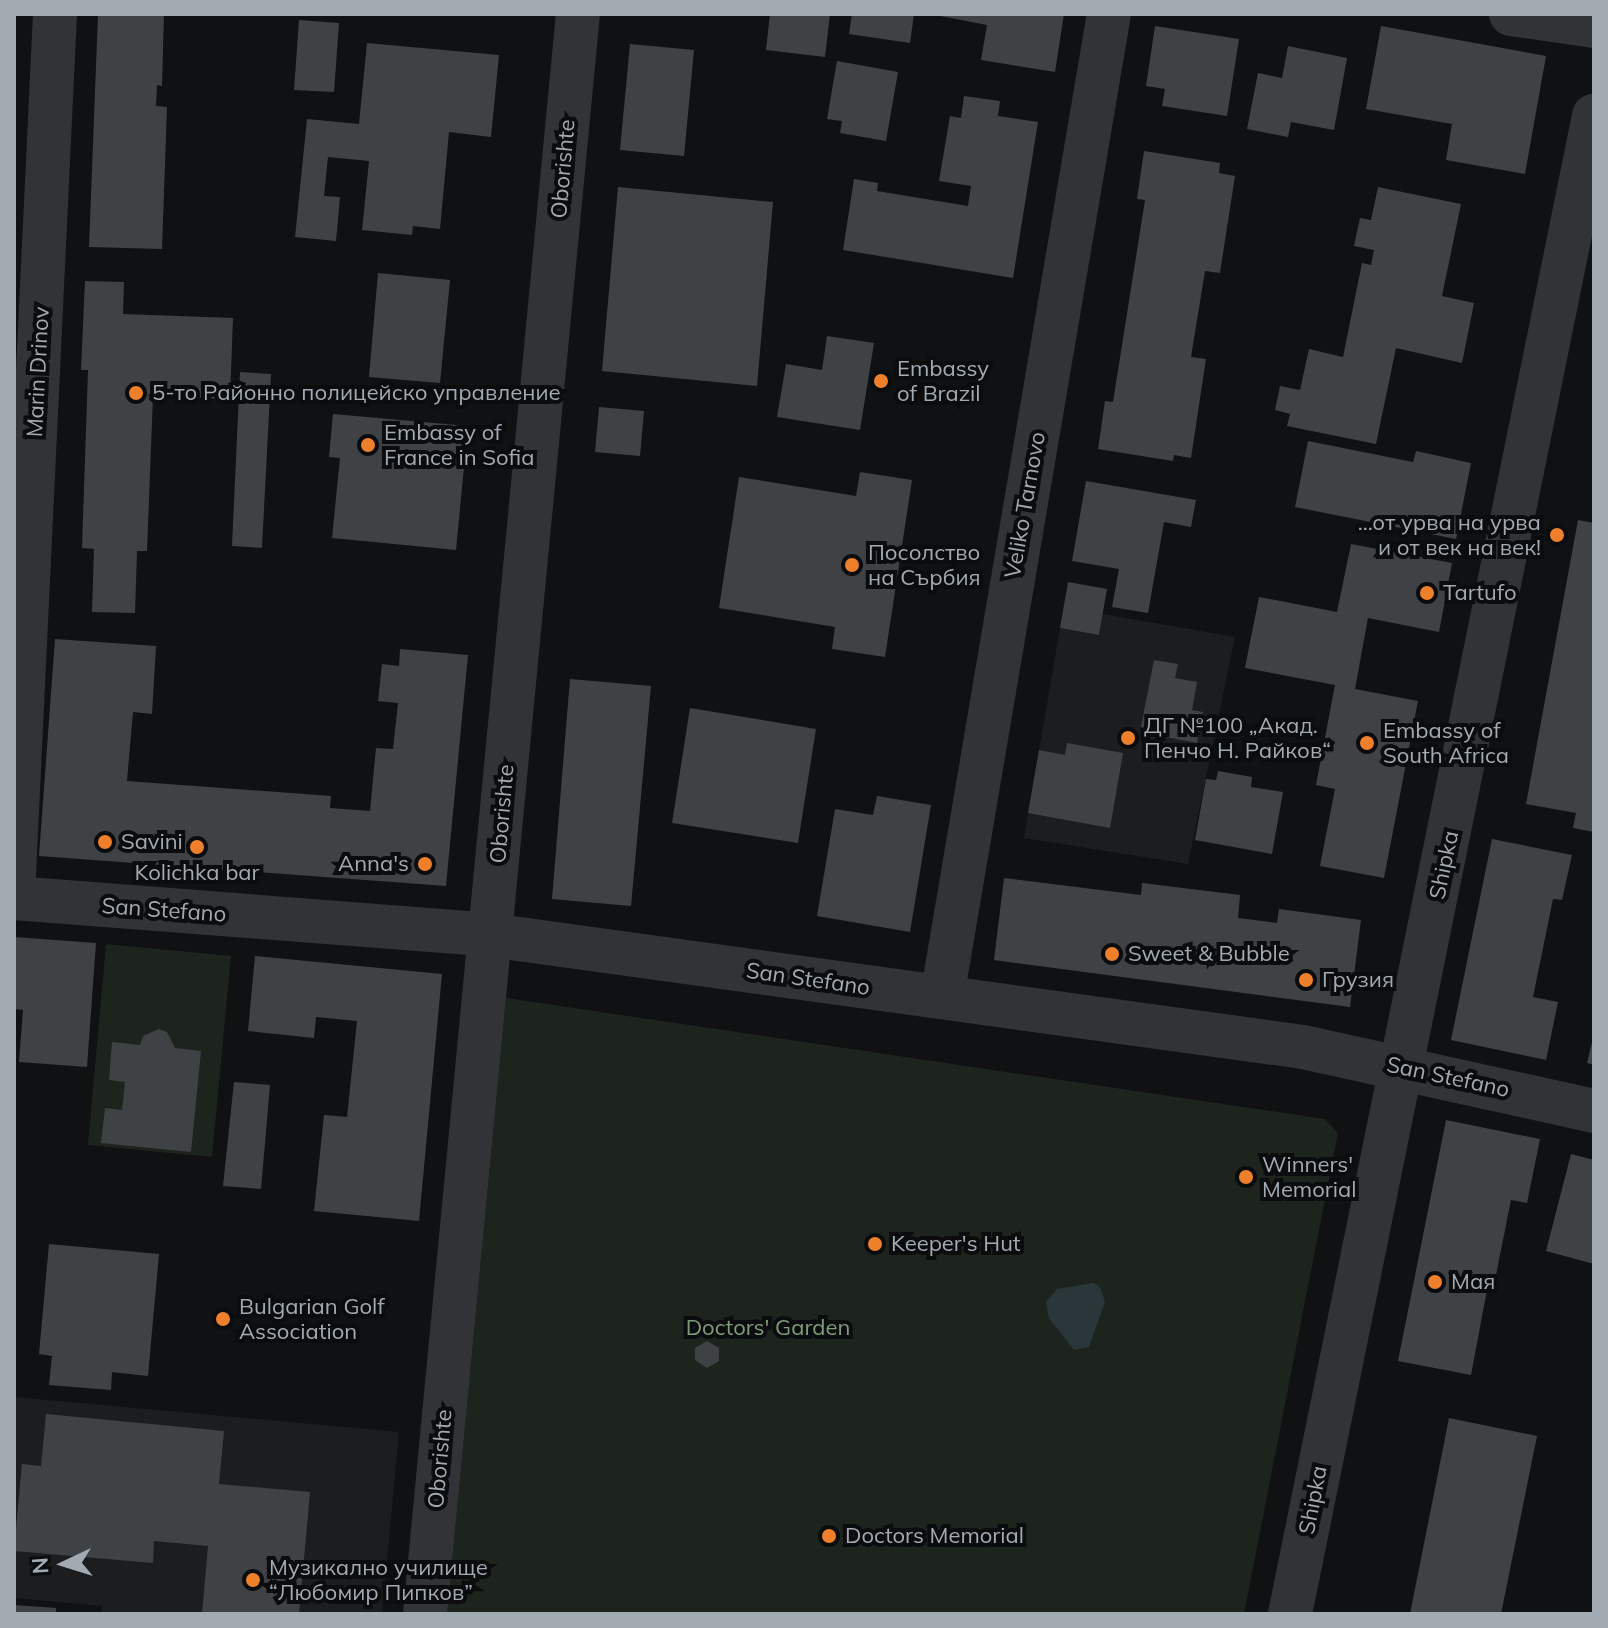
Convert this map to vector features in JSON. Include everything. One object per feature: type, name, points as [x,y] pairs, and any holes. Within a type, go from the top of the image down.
[{"type":"street","name":"Marin Drinov","points":[[14,874],[55,14]]},
{"type":"street","name":"Oborishte","points":[[425,1614],[578,14]]},
{"type":"street","name":"Veliko Tarnovo","points":[[942,997],[1109,14]]},
{"type":"street","points":[[1511,14],[1594,26]]},
{"type":"street","name":"Shipka","points":[[1290,1614],[1594,116]]},
{"type":"street","name":"San Stefano","points":[[14,898],[490,935],[1303,1047],[1402,1066],[1594,1111]]},
{"type":"shaded area","name":"ДГ №100 „Акад. Пенчо Н. Райков“","points":[[1103,614],[1235,637],[1188,864],[1024,838],[1060,628],[1099,635]]},
{"type":"shaded area","points":[[1093,1283],[1100,1287],[1105,1302],[1089,1347],[1074,1350],[1049,1318],[1046,1302],[1057,1289]]},
{"type":"shaded area","points":[[14,1397],[399,1432],[382,1614],[102,1614],[102,1606],[14,1598]]},
{"type":"green space","points":[[106,944],[231,956],[212,1157],[88,1145]]},
{"type":"green space","name":"Doctors' Garden","points":[[506,998],[1325,1119],[1338,1133],[1244,1614],[447,1614]]},
{"type":"building","points":[[98,14],[164,14],[162,86],[157,85],[156,106],[167,107],[162,249],[89,247]]},
{"type":"building","points":[[770,14],[830,14],[825,57],[766,50]]},
{"type":"building","points":[[852,14],[914,14],[910,43],[849,34]]},
{"type":"building","points":[[930,14],[1064,14],[1055,72],[981,60],[987,25]]},
{"type":"building","points":[[299,20],[339,23],[334,92],[294,90]]},
{"type":"building","points":[[1155,26],[1239,39],[1227,116],[1162,106],[1165,89],[1146,86]]},
{"type":"building","points":[[1381,26],[1546,56],[1525,174],[1446,160],[1452,124],[1366,109]]},
{"type":"building","points":[[367,43],[499,55],[491,137],[449,132],[440,229],[413,226],[412,235],[362,230],[369,161],[328,157],[324,196],[340,197],[336,241],[295,237],[307,119],[359,124]]},
{"type":"building","points":[[630,44],[694,50],[684,156],[620,150]]},
{"type":"building","points":[[1288,46],[1347,58],[1334,130],[1291,122],[1288,137],[1247,129],[1258,73],[1282,78]]},
{"type":"building","points":[[837,61],[898,72],[886,141],[840,133],[842,121],[827,119]]},
{"type":"building","points":[[964,96],[1000,101],[998,116],[1038,122],[1013,278],[843,250],[854,179],[878,183],[877,191],[968,206],[971,186],[939,181],[950,116],[961,118]]},
{"type":"building","points":[[1144,151],[1220,163],[1219,173],[1235,176],[1220,273],[1205,271],[1191,357],[1206,359],[1191,458],[1174,455],[1173,461],[1098,449],[1105,401],[1113,402],[1145,200],[1137,199]]},
{"type":"building","points":[[618,187],[773,202],[757,386],[602,371]]},
{"type":"building","points":[[1378,187],[1461,204],[1442,296],[1474,303],[1462,363],[1396,348],[1376,444],[1287,426],[1290,414],[1275,410],[1280,386],[1300,390],[1309,349],[1343,357],[1362,263],[1371,265],[1374,250],[1354,246],[1360,218],[1371,220]]},
{"type":"building","points":[[378,273],[450,280],[440,383],[369,377]]},
{"type":"building","points":[[85,281],[124,282],[123,314],[233,318],[230,399],[153,396],[147,551],[137,551],[135,613],[92,612],[94,549],[82,548],[88,370],[81,370]]},
{"type":"building","points":[[827,336],[874,343],[860,430],[777,417],[786,364],[822,370]]},
{"type":"building","points":[[240,372],[271,374],[262,548],[232,546]]},
{"type":"building","points":[[599,407],[644,411],[640,456],[595,452]]},
{"type":"building","points":[[333,414],[468,426],[456,550],[332,538],[340,458],[329,457]]},
{"type":"building","points":[[1308,441],[1413,462],[1416,451],[1471,463],[1456,539],[1295,507]]},
{"type":"building","points":[[860,472],[912,480],[885,657],[832,649],[835,627],[719,608],[739,477],[856,496]]},
{"type":"building","points":[[1086,481],[1196,500],[1191,527],[1164,522],[1148,613],[1112,607],[1119,569],[1072,561]]},
{"type":"building","points":[[1578,520],[1594,523],[1594,832],[1573,828],[1576,813],[1526,804]]},
{"type":"building","points":[[1351,544],[1452,563],[1439,632],[1368,618],[1355,689],[1418,701],[1384,878],[1320,866],[1335,789],[1316,785],[1335,685],[1245,668],[1259,597],[1337,612]]},
{"type":"building","points":[[1068,582],[1107,589],[1099,635],[1060,628]]},
{"type":"building","points":[[55,639],[156,646],[152,714],[133,712],[127,781],[331,796],[330,808],[370,811],[376,748],[393,749],[398,703],[378,701],[382,664],[399,666],[400,649],[468,655],[446,886],[39,856]]},
{"type":"building","points":[[1154,660],[1178,664],[1175,678],[1197,682],[1192,710],[1203,712],[1197,743],[1140,732]]},
{"type":"building","points":[[570,679],[651,686],[631,906],[552,899]]},
{"type":"building","points":[[690,708],[816,729],[798,843],[672,823]]},
{"type":"building","points":[[1067,743],[1123,753],[1110,828],[1028,813],[1039,750],[1065,755]]},
{"type":"building","points":[[1218,771],[1252,777],[1251,787],[1283,792],[1272,854],[1195,840],[1206,779],[1216,780]]},
{"type":"building","points":[[877,796],[931,805],[910,932],[817,916],[835,809],[873,815]]},
{"type":"building","points":[[1492,839],[1572,855],[1562,900],[1553,899],[1533,997],[1558,1002],[1546,1060],[1451,1040]]},
{"type":"building","points":[[1004,878],[1141,895],[1142,883],[1240,895],[1238,918],[1277,923],[1279,909],[1361,920],[1350,1007],[994,960]]},
{"type":"building","points":[[14,937],[96,943],[87,1067],[19,1062],[23,1010],[14,1009]]},
{"type":"building","points":[[255,956],[442,974],[419,1221],[314,1211],[324,1115],[347,1117],[357,1021],[316,1017],[314,1038],[248,1031]]},
{"type":"building","points":[[159,1029],[167,1032],[175,1048],[201,1051],[191,1152],[101,1143],[105,1108],[122,1110],[125,1082],[109,1080],[112,1042],[140,1045],[143,1036]]},
{"type":"building","points":[[1594,1038],[1594,1065],[1587,1063]]},
{"type":"building","points":[[234,1082],[270,1085],[261,1189],[223,1186]]},
{"type":"building","points":[[1446,1120],[1540,1139],[1527,1203],[1511,1200],[1496,1275],[1490,1274],[1471,1375],[1398,1361]]},
{"type":"building","points":[[1571,1154],[1594,1160],[1594,1264],[1546,1251]]},
{"type":"building","name":"Keeper's Hut","points":[[870,1239],[881,1239],[881,1250],[869,1250]]},
{"type":"building","points":[[49,1244],[159,1254],[148,1376],[112,1372],[111,1390],[49,1385],[52,1356],[39,1354]]},
{"type":"building","points":[[707,1341],[719,1348],[719,1361],[707,1368],[695,1360],[695,1348]]},
{"type":"building","points":[[46,1414],[224,1431],[219,1484],[310,1492],[299,1614],[202,1614],[208,1546],[154,1541],[153,1563],[14,1551],[22,1464],[41,1466]]},
{"type":"building","points":[[1449,1418],[1537,1436],[1501,1614],[1410,1614]]},
{"type":"building","points":[[14,1605],[56,1608],[56,1614],[14,1614]]},
{"type":"place","name":"Embassy of Brazil","points":[[881,381]]},
{"type":"place","name":"5-то Районно полицейско управление","points":[[136,393]]},
{"type":"place","name":"Embassy of France in Sofia","points":[[368,445]]},
{"type":"place","name":"...от урва на урва и от век на век!","points":[[1557,535]]},
{"type":"place","name":"Посолство на Сърбия","points":[[852,565]]},
{"type":"place","name":"Tartufo","points":[[1427,593]]},
{"type":"place","name":"ДГ №100 „Акад. Пенчо Н. Райков“","points":[[1128,738]]},
{"type":"place","name":"Embassy of South Africa","points":[[1367,743]]},
{"type":"place","name":"Savini","points":[[105,842]]},
{"type":"place","name":"Kolichka bar","points":[[197,847]]},
{"type":"place","name":"Anna's","points":[[425,864]]},
{"type":"place","name":"Sweet & Bubble","points":[[1112,954]]},
{"type":"place","name":"Грузия","points":[[1306,980]]},
{"type":"place","name":"Winners' Memorial","points":[[1246,1177]]},
{"type":"place","name":"Keeper's Hut","points":[[875,1244]]},
{"type":"place","name":"Мая","points":[[1435,1282]]},
{"type":"place","name":"Bulgarian Golf Association","points":[[223,1319]]},
{"type":"place","name":"Doctors Memorial","points":[[829,1536]]},
{"type":"place","name":"Музикално училище “Любомир Пипков”","points":[[253,1580]]}]
